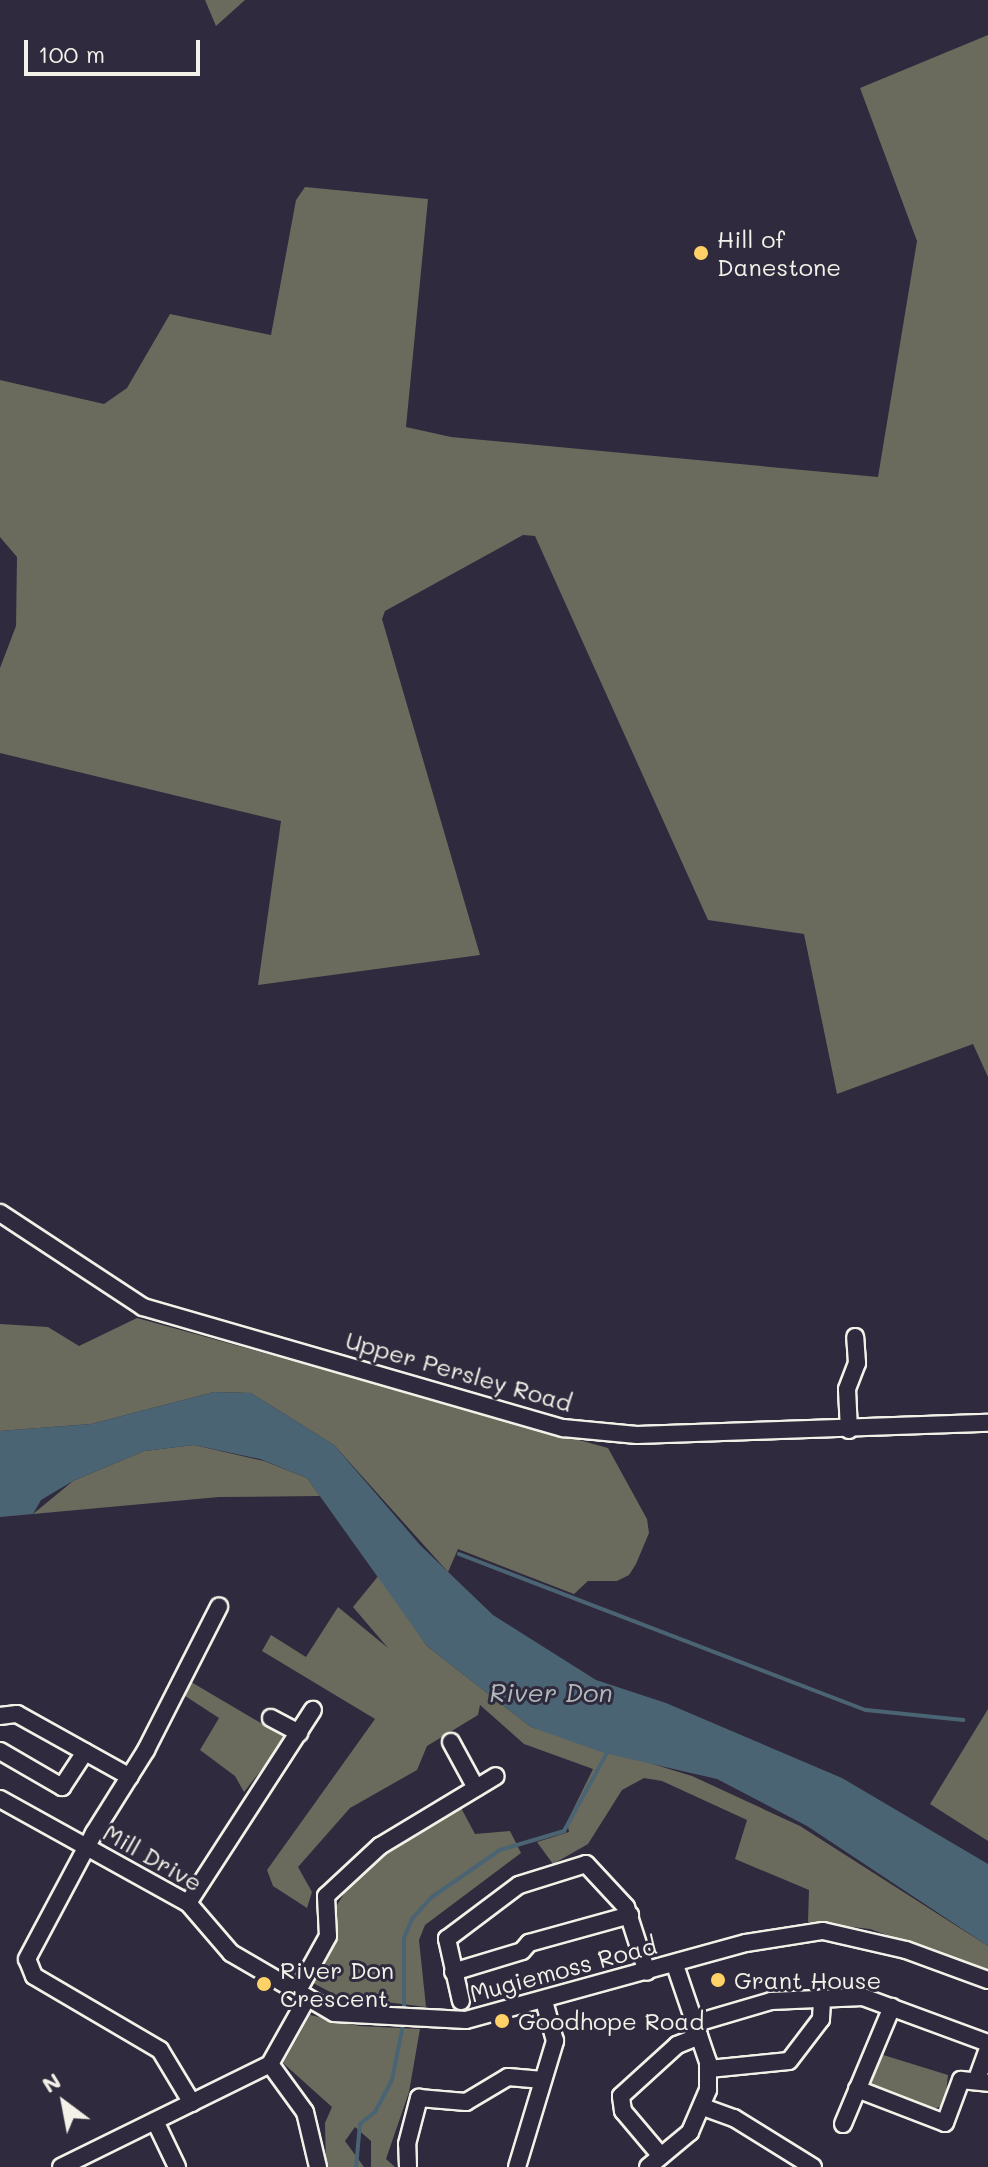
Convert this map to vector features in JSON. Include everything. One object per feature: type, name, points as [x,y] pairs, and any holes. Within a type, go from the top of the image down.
[{"type":"street","name":"Upper Persley Road","points":[[0,1213],[143,1307],[376,1371],[535,1421],[637,1435],[988,1423]]},
{"type":"street","points":[[849,1430],[847,1389],[857,1363],[855,1337]]},
{"type":"street","points":[[192,2103],[160,2050],[34,1976],[27,1954],[130,1777],[219,1607]]},
{"type":"street","points":[[188,1903],[313,1710]]},
{"type":"street","points":[[0,1716],[17,1714],[130,1777]]},
{"type":"street","points":[[271,1718],[299,1733]]},
{"type":"street","points":[[451,1742],[476,1788]]},
{"type":"street","points":[[0,1751],[62,1787],[85,1752]]},
{"type":"street","points":[[61,2167],[270,2064],[328,1936],[326,1896],[380,1846],[496,1776]]},
{"type":"street","name":"Mill Drive","points":[[0,1799],[188,1903],[231,1953],[302,1995]]},
{"type":"street","points":[[461,2001],[447,1939],[519,1885],[586,1864],[630,1915],[647,1972]]},
{"type":"street","points":[[453,1972],[522,1951],[529,1943],[630,1915]]},
{"type":"street","name":"Mugiemoss Road","points":[[302,1995],[334,2013],[466,2020],[775,1936],[823,1931],[906,1950],[988,1980]]},
{"type":"street","points":[[675,1965],[696,2030],[709,2069],[703,2107],[690,2132],[655,2163],[623,2111],[621,2096],[696,2030],[771,2001],[863,1997],[988,2045],[982,2081],[961,2080],[945,2123],[857,2089]]},
{"type":"street","points":[[709,2069],[789,2061],[821,2019],[822,1998]]},
{"type":"street","points":[[517,2167],[555,2041],[544,2001]]},
{"type":"street","points":[[843,2124],[892,2007]]},
{"type":"street","points":[[270,2064],[305,2112],[318,2167]]},
{"type":"street","points":[[408,2167],[407,2144],[419,2098],[466,2102],[508,2077],[543,2080]]},
{"type":"street","points":[[703,2107],[738,2120],[813,2167]]},
{"type":"street","points":[[155,2121],[177,2167]]},
{"type":"green space","points":[[205,0],[245,0],[216,26]]},
{"type":"green space","points":[[988,35],[988,1077],[973,1044],[837,1094],[804,934],[708,920],[535,536],[523,535],[385,611],[382,619],[480,955],[258,985],[281,821],[0,753],[0,668],[16,626],[17,557],[0,537],[0,380],[104,404],[127,388],[170,314],[271,335],[296,200],[305,187],[428,199],[406,427],[451,437],[878,477],[917,241],[860,88]]},
{"type":"green space","points":[[137,1318],[608,1448],[647,1519],[649,1533],[636,1564],[629,1575],[617,1581],[588,1581],[574,1594],[458,1549],[448,1572],[334,1445],[251,1393],[214,1392],[91,1424],[0,1431],[0,1324],[48,1327],[79,1346]]},
{"type":"green space","points":[[194,1445],[264,1461],[307,1478],[320,1496],[219,1497],[33,1514],[73,1481],[144,1451]]},
{"type":"green space","points":[[379,1575],[427,1646],[531,1727],[692,1776],[800,1826],[988,1946],[988,1971],[870,1929],[808,1922],[809,1890],[735,1859],[747,1820],[662,1781],[644,1778],[622,1790],[588,1844],[553,1864],[537,1842],[569,1832],[567,1822],[593,1769],[524,1744],[480,1705],[478,1715],[427,1746],[417,1770],[350,1808],[298,1867],[312,1892],[307,1908],[273,1886],[267,1870],[375,1719],[262,1651],[271,1635],[306,1657],[338,1607],[388,1648],[353,1607]]},
{"type":"green space","points":[[186,1679],[286,1738],[244,1792],[235,1776],[200,1750],[219,1718],[179,1692]]},
{"type":"green space","points":[[988,1709],[988,1841],[930,1804]]},
{"type":"green space","points":[[460,1806],[475,1834],[510,1831],[521,1853],[425,1925],[419,1940],[426,2007],[338,1996],[313,1983],[336,1930],[334,1910],[350,1884],[384,1850]]},
{"type":"green space","points":[[310,2015],[359,2026],[420,2029],[409,2092],[386,2159],[395,2167],[371,2167],[371,2141],[355,2127],[345,2141],[364,2167],[326,2167],[325,2123],[332,2107],[283,2063]]},
{"type":"green space","points":[[880,2054],[948,2075],[946,2093],[951,2096],[946,2104],[934,2109],[872,2086],[869,2079]]},
{"type":"water","name":"River Don","points":[[214,1392],[251,1393],[334,1445],[421,1546],[493,1615],[596,1680],[666,1703],[842,1778],[988,1864],[988,1946],[807,1826],[717,1779],[604,1753],[531,1727],[427,1646],[307,1478],[260,1459],[194,1445],[144,1451],[73,1481],[41,1500],[33,1514],[0,1517],[0,1431],[91,1424]]},
{"type":"waterway","points":[[459,1554],[866,1710],[963,1720]]},
{"type":"waterway","points":[[404,2011],[404,1938],[412,1919],[432,1897],[500,1850],[564,1831],[609,1749]]},
{"type":"waterway","points":[[356,2167],[360,2124],[375,2112],[392,2080],[404,2020]]},
{"type":"place","name":"Hill of Danestone","points":[[701,253]]},
{"type":"place","name":"Grant House","points":[[718,1980]]},
{"type":"place","name":"River Don Crescent","points":[[264,1984]]},
{"type":"place","name":"Goodhope Road","points":[[502,2021]]}]
